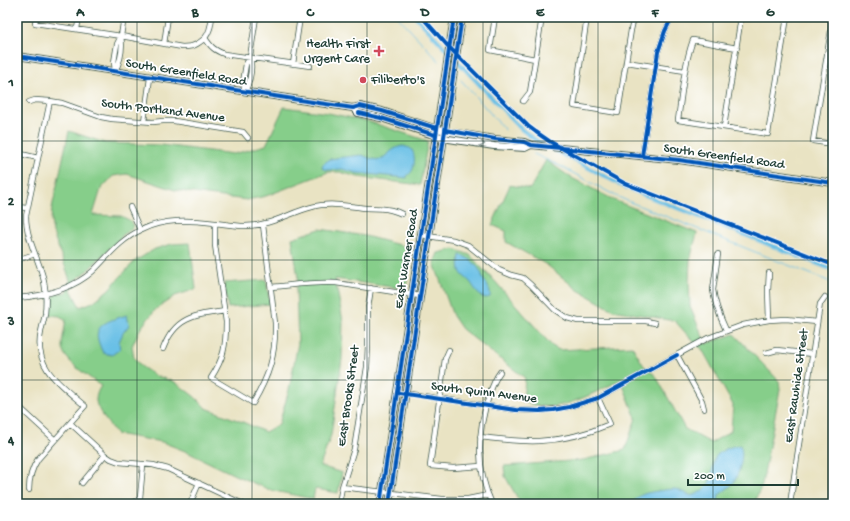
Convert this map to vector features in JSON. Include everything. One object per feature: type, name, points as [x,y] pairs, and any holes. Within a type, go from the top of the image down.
[{"type":"main road","name":"East Warner Road","points":[[380,504],[454,17]]},
{"type":"main road","name":"East Warner Road","points":[[389,504],[462,17]]},
{"type":"main road","name":"South Greenfield Road","points":[[17,56],[150,78],[353,108],[360,106],[382,111],[436,128],[495,139],[524,142],[531,145],[679,160],[833,183]]},
{"type":"main road","name":"South Greenfield Road","points":[[353,108],[358,113],[380,118],[444,138],[494,146],[525,148],[531,145]]},
{"type":"street","points":[[36,17],[35,23],[182,47],[192,47],[205,38],[208,34],[212,17]]},
{"type":"street","points":[[78,29],[79,17]]},
{"type":"street","points":[[115,72],[119,63],[124,17]]},
{"type":"street","points":[[164,44],[168,17]]},
{"type":"street","points":[[245,92],[250,78],[252,64],[250,57],[256,17]]},
{"type":"street","points":[[293,64],[300,17]]},
{"type":"street","points":[[480,17],[495,18],[490,50],[535,59]]},
{"type":"street","points":[[523,101],[530,92],[542,17]]},
{"type":"street","points":[[587,17],[574,106],[618,113],[634,17]]},
{"type":"street","points":[[642,156],[658,52],[661,41],[672,17]]},
{"type":"street","points":[[724,127],[741,17]]},
{"type":"street","points":[[736,48],[693,40],[685,71],[678,120],[768,134],[787,17]]},
{"type":"street","points":[[833,18],[813,141],[833,144]]},
{"type":"street","points":[[205,38],[211,47],[224,54],[310,66]]},
{"type":"street","points":[[626,62],[685,71]]},
{"type":"street","points":[[144,121],[150,78]]},
{"type":"street","name":"South Portland Avenue","points":[[29,102],[36,100],[50,100],[101,117],[117,120],[174,121],[243,132],[248,138]]},
{"type":"street","points":[[28,490],[34,465],[54,440],[85,406],[54,378],[46,368],[40,357],[38,346],[45,316],[44,281],[26,226],[26,216],[50,100]]},
{"type":"street","points":[[17,153],[38,158]]},
{"type":"street","points":[[337,205],[338,198]]},
{"type":"street","points":[[17,298],[45,294],[70,286],[84,278],[126,238],[140,230],[158,224],[177,220],[190,220],[245,226],[279,220],[314,206],[337,205],[390,210],[402,214]]},
{"type":"street","points":[[17,207],[27,208]]},
{"type":"street","points":[[130,207],[140,230]]},
{"type":"street","points":[[215,223],[214,245],[226,322],[225,346],[222,357],[211,378],[253,403],[269,371],[276,339],[263,224]]},
{"type":"street","points":[[421,235],[454,240],[468,245],[499,270],[523,278],[555,310],[567,318],[578,321],[646,321],[655,323]]},
{"type":"street","points":[[17,260],[35,254]]},
{"type":"street","points":[[718,254],[713,290],[715,303],[726,330]]},
{"type":"street","points":[[769,273],[769,320]]},
{"type":"street","points":[[508,281],[511,275]]},
{"type":"street","points":[[271,287],[323,282],[420,296]]},
{"type":"street","name":"East Brooks Street","points":[[339,504],[342,487],[354,449],[367,367],[368,308],[371,288]]},
{"type":"street","name":"East Rawhide Street","points":[[790,504],[820,304],[825,297]]},
{"type":"street","points":[[163,349],[167,339],[183,321],[192,316],[225,311]]},
{"type":"street","points":[[596,315],[596,321]]},
{"type":"street","name":"South Quinn Avenue","points":[[397,392],[516,410],[540,411],[569,407],[598,398],[708,338],[726,330],[769,320],[794,319],[817,322]]},
{"type":"street","points":[[449,350],[445,359],[430,466],[453,468],[481,466]]},
{"type":"street","points":[[766,353],[777,350],[812,354]]},
{"type":"street","points":[[676,355],[702,401],[704,409]]},
{"type":"street","points":[[492,504],[484,484],[481,466],[480,438],[486,405],[495,378],[500,372]]},
{"type":"street","points":[[480,438],[548,441],[588,433],[610,424],[598,398]]},
{"type":"street","points":[[17,405],[54,440]]},
{"type":"street","points":[[17,414],[21,410]]},
{"type":"street","points":[[70,423],[105,455],[118,462],[161,467],[243,504]]},
{"type":"street","points":[[82,483],[105,455]]},
{"type":"street","points":[[134,504],[140,498],[143,464]]},
{"type":"street","points":[[190,504],[199,483]]},
{"type":"street","points":[[342,487],[451,499],[468,499],[488,495]]},
{"type":"green space","points":[[284,107],[328,113],[367,121],[428,141],[420,185],[358,177],[340,172],[328,172],[266,196],[247,200],[175,190],[127,174],[113,176],[101,189],[93,215],[121,216],[131,221],[133,227],[84,274],[75,280],[71,290],[80,307],[93,302],[108,290],[135,261],[155,249],[172,244],[190,243],[196,289],[175,296],[156,309],[140,329],[132,346],[134,358],[142,367],[156,376],[175,382],[195,397],[206,408],[265,432],[279,424],[289,390],[298,343],[296,288],[298,278],[292,238],[320,229],[365,236],[411,248],[406,289],[335,279],[343,321],[342,359],[331,435],[320,466],[342,473],[338,493],[315,489],[313,499],[270,490],[162,442],[116,434],[97,405],[97,395],[101,386],[72,364],[64,353],[62,344],[66,319],[64,320],[60,316],[50,315],[50,297],[67,292],[70,280],[53,233],[51,221],[52,208],[69,131],[105,143],[161,145],[234,154],[266,145]]},
{"type":"green space","points":[[546,160],[570,177],[616,201],[697,233],[690,260],[690,307],[706,344],[734,334],[779,381],[780,389],[762,484],[754,504],[521,504],[505,476],[504,466],[583,460],[625,450],[636,418],[621,380],[572,402],[553,407],[523,402],[525,378],[462,329],[453,316],[434,263],[438,253],[454,249],[470,255],[552,346],[559,350],[632,346],[644,366],[656,376],[685,429],[711,443],[731,431],[733,405],[702,349],[675,321],[613,310],[578,290],[547,265],[506,242],[506,231],[492,225],[510,185],[530,189]]},
{"type":"green space","points":[[266,280],[270,304],[228,308],[224,283]]},
{"type":"water","points":[[403,146],[410,148],[414,156],[413,169],[407,178],[356,173],[342,169],[328,170],[323,169],[322,167],[323,164],[330,159],[336,158],[362,155],[380,160],[393,150]]},
{"type":"water","points":[[460,255],[466,257],[476,265],[489,289],[490,297],[487,298],[481,296],[461,273],[459,265]]},
{"type":"water","points":[[127,315],[129,325],[119,342],[120,349],[112,355],[103,353],[97,334],[99,329],[111,320]]},
{"type":"water","points":[[740,445],[742,458],[738,474],[734,482],[719,495],[718,504],[633,504],[637,498],[646,493],[677,489],[688,495],[697,494],[709,483],[712,476],[714,460],[718,454],[733,446]]},
{"type":"waterway","points":[[398,17],[439,61]]},
{"type":"waterway","points":[[416,17],[521,129],[545,145]]},
{"type":"waterway","points":[[461,80],[505,130]]},
{"type":"waterway","points":[[551,148],[627,188],[833,270]]},
{"type":"waterway","points":[[534,154],[616,196],[833,283]]},
{"type":"cycle path","points":[[422,17],[446,44],[528,126],[549,141],[624,183],[833,265]]},
{"type":"cycle path","points":[[380,504],[454,17]]},
{"type":"cycle path","points":[[389,504],[462,17]]},
{"type":"cycle path","points":[[642,156],[658,52],[665,31],[672,17]]},
{"type":"cycle path","points":[[17,56],[353,108],[360,106],[382,111],[436,128]]},
{"type":"cycle path","points":[[359,113],[381,118],[435,135]]},
{"type":"cycle path","points":[[445,130],[495,139],[524,142],[531,145],[679,160],[833,183]]},
{"type":"cycle path","points":[[399,393],[516,410],[553,410],[569,407],[598,398],[677,355]]},
{"type":"place","name":"Health First Urgent Care","points":[[379,51]]},
{"type":"place","name":"Filiberto's","points":[[363,80]]}]
